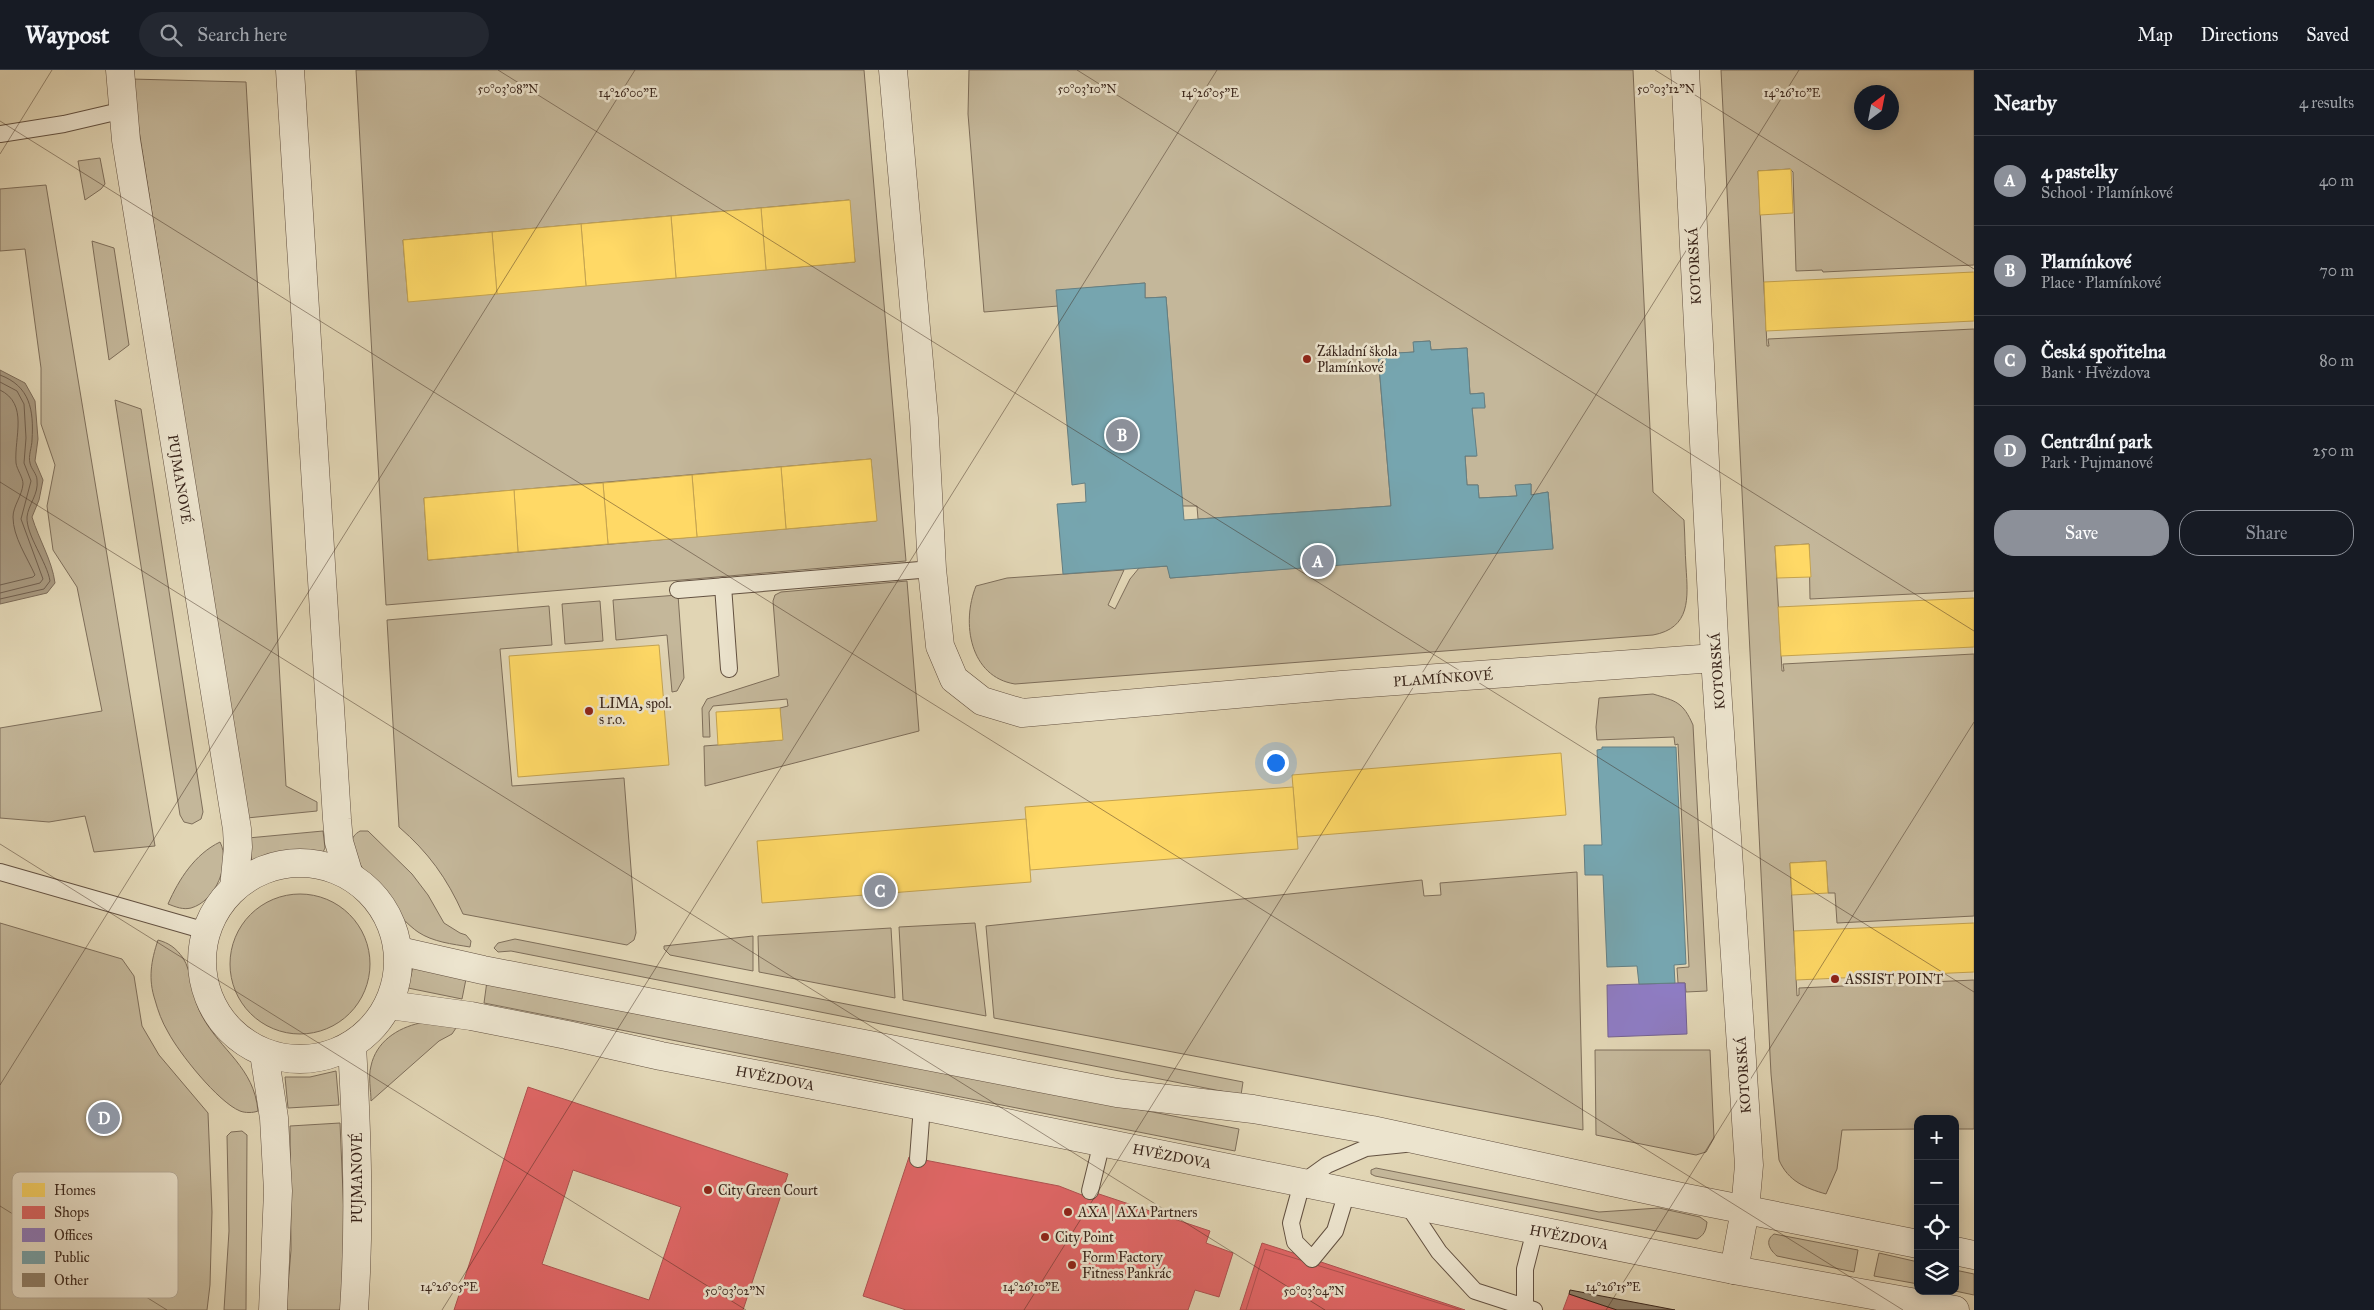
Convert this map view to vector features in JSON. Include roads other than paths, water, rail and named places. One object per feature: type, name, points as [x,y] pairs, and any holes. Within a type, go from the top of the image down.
[{"type":"street","name":"PUJMANOVÉ","points":[[120,70],[126,140],[237,829],[238,847],[234,888]]},
{"type":"street","points":[[290,70],[337,819],[339,842],[349,875]]},
{"type":"street","name":"PLAMÍNKOVÉ","points":[[893,70],[923,410],[932,569],[940,646],[954,679],[982,701],[1022,713],[1341,686],[1715,658]]},
{"type":"street","name":"KOTORSKÁ","points":[[1684,70],[1715,658],[1749,1165],[1745,1210],[1734,1270]]},
{"type":"street","points":[[289,863],[320,864],[349,875],[374,895],[391,921],[399,951],[389,1005],[352,1046],[324,1057],[294,1060],[264,1053],[233,1033],[211,1003],[201,968],[206,931],[234,888],[259,871],[289,863]]},
{"type":"street","points":[[399,951],[483,970],[1117,1093],[1253,1109],[1372,1130],[1745,1210],[1914,1243]]},
{"type":"street","name":"HVĚZDOVA","points":[[389,1005],[471,1016],[529,1027],[662,1056],[922,1106],[1734,1270],[1955,1310]]},
{"type":"street","name":"PUJMANOVÉ","points":[[352,1046],[357,1146],[357,1261],[354,1310]]},
{"type":"street","points":[[264,1053],[274,1118],[278,1191],[273,1310]]},
{"type":"street","points":[[1959,1252],[1974,1255]]},
{"type":"lane","points":[[0,134],[64,124],[124,110]]},
{"type":"lane","points":[[678,590],[932,569]]},
{"type":"lane","points":[[723,586],[728,669]]},
{"type":"lane","points":[[0,872],[206,931]]},
{"type":"lane","points":[[918,1159],[922,1106]]},
{"type":"lane","points":[[1348,1192],[1335,1231],[1312,1259],[1295,1242],[1291,1223],[1302,1183],[1327,1165],[1366,1148],[1424,1141]]},
{"type":"lane","points":[[1090,1191],[1102,1142]]},
{"type":"lane","points":[[1407,1204],[1439,1252],[1475,1291],[1530,1308],[1525,1269],[1535,1230]]},
{"type":"water","points":[[0,370],[25,383],[35,401],[38,439],[35,461],[43,480],[39,500],[32,517],[51,566],[55,583],[47,593],[0,604]]},
{"type":"place","name":"Základní škola Plamínkové","points":[[1307,359]]},
{"type":"place","name":"Plamínkové","points":[[1122,435]]},
{"type":"place","name":"4 pastelky","points":[[1318,561]]},
{"type":"place","name":"LIMA, spol. s r.o.","points":[[589,711]]},
{"type":"place","name":"Česká spořitelna","points":[[880,891]]},
{"type":"place","name":"ASSIST POINT","points":[[1835,979]]},
{"type":"place","name":"Centrální park","points":[[104,1118]]},
{"type":"place","name":"City Green Court","points":[[708,1190]]},
{"type":"place","name":"AXA | AXA Partners","points":[[1068,1212]]},
{"type":"place","name":"City Point","points":[[1045,1237]]},
{"type":"place","name":"Form Factory Fitness Pankrác","points":[[1072,1265]]}]
